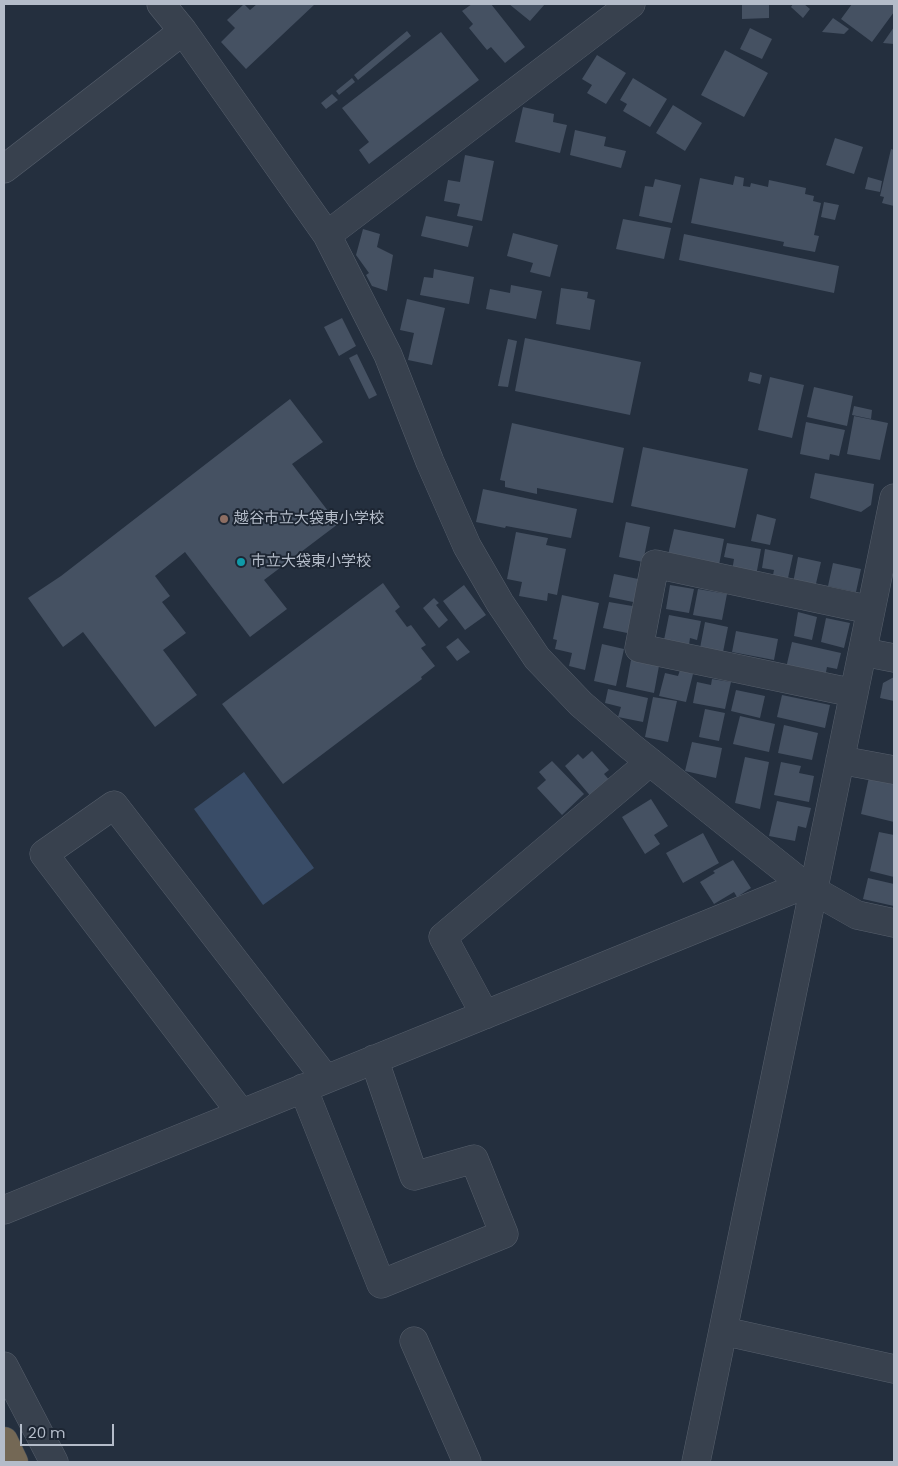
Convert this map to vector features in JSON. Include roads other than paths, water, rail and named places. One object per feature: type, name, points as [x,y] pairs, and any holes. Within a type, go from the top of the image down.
[{"type":"highway","points":[[4,1441],[14,1462]]},
{"type":"street","points":[[161,4],[183,31],[327,235],[388,354],[430,462],[467,546],[500,603],[537,658],[581,704],[650,762],[809,887],[857,915],[894,923]]},
{"type":"street","points":[[327,235],[631,4]]},
{"type":"street","points":[[4,169],[183,31]]},
{"type":"street","points":[[696,1462],[809,887],[840,760],[894,498]]},
{"type":"street","points":[[854,693],[640,648],[655,564],[871,610]]},
{"type":"street","points":[[863,652],[894,658]]},
{"type":"street","points":[[840,760],[894,770]]},
{"type":"street","points":[[484,1015],[443,937],[650,762]]},
{"type":"street","points":[[241,1114],[44,854],[114,805],[315,1084],[381,1284],[504,1234],[474,1159],[414,1176],[374,1059]]},
{"type":"street","points":[[4,1210],[374,1059],[809,887]]},
{"type":"street","points":[[723,1331],[894,1369]]},
{"type":"street","points":[[414,1341],[467,1462]]},
{"type":"street","points":[[4,1366],[54,1462]]},
{"type":"water","points":[[244,772],[314,868],[263,905],[194,809]]},
{"type":"place","name":"越谷市立大袋東小学校","points":[[224,519]]},
{"type":"place","name":"市立大袋東小学校","points":[[241,562]]}]
